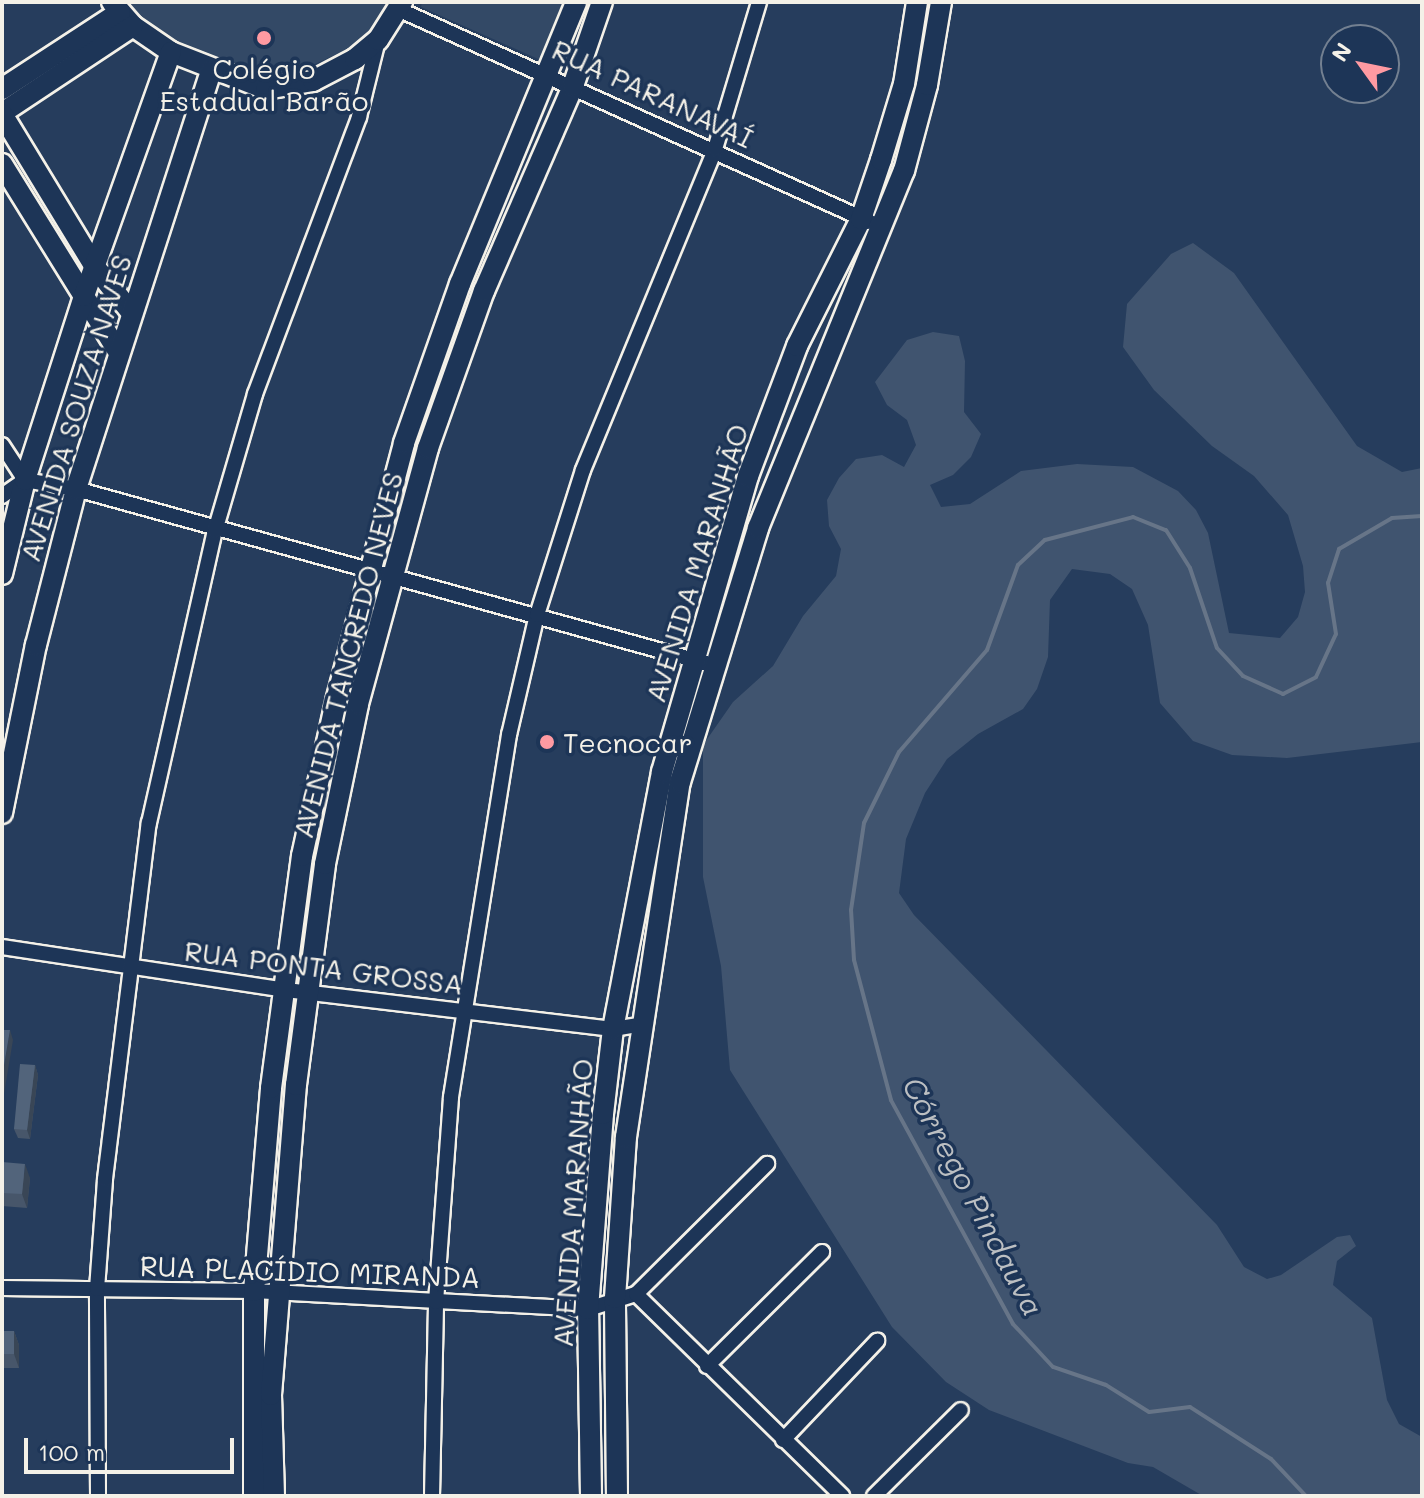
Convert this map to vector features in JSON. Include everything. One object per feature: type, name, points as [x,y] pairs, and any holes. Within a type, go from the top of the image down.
[{"type":"street","name":"AVENIDA TANCREDO NEVES","points":[[254,1496],[254,1291],[271,1088],[302,856],[368,569],[404,443],[460,284],[550,74],[576,2]]},
{"type":"street","name":"AVENIDA TANCREDO NEVES","points":[[274,1496],[271,1395],[278,1292],[309,990],[325,864],[358,704],[428,448],[484,291],[573,86],[602,2]]},
{"type":"street","points":[[432,1496],[436,1302],[461,1011],[509,735],[537,615],[583,470],[715,149],[759,2]]},
{"type":"street","name":"AVENIDA MARANHÃO","points":[[591,1496],[588,1309],[613,1029],[662,772],[748,476],[797,346],[861,219],[904,84],[917,2]]},
{"type":"street","name":"AVENIDA MARANHÃO","points":[[617,1496],[615,1298],[639,1025],[680,782],[758,528],[796,427],[883,226],[927,85],[941,2]]},
{"type":"street","name":"RUA PARANAVAÍ","points":[[401,6],[861,219],[883,226]]},
{"type":"street","points":[[98,1496],[97,1289],[127,968],[149,823],[215,531],[255,394],[359,117],[378,40],[401,6]]},
{"type":"street","points":[[122,13],[171,52],[211,71],[266,89],[313,81],[378,40]]},
{"type":"street","points":[[2,89],[122,13]]},
{"type":"street","points":[[122,13],[2,114],[95,267],[131,312]]},
{"type":"street","name":"AVENIDA SOUZA NAVES","points":[[2,574],[25,480],[84,296],[171,52]]},
{"type":"street","name":"AVENIDA SOUZA NAVES","points":[[2,813],[36,645],[76,489],[211,71]]},
{"type":"street","points":[[2,164],[119,353]]},
{"type":"street","points":[[2,445],[25,480]]},
{"type":"street","points":[[2,496],[25,480],[76,489],[215,531],[368,569],[537,615],[692,662],[716,666]]},
{"type":"street","name":"RUA PONTA GROSSA","points":[[2,947],[286,990],[309,990],[613,1029],[639,1025]]},
{"type":"street","points":[[767,1164],[636,1294],[842,1496]]},
{"type":"street","points":[[707,1366],[822,1252]]},
{"type":"street","name":"RUA PLACÍDIO MIRANDA","points":[[2,1288],[254,1291],[588,1309],[615,1298],[636,1294]]},
{"type":"street","points":[[783,1440],[877,1341]]},
{"type":"street","points":[[874,1496],[961,1410]]},
{"type":"shaded area","name":"Colégio Estadual Barão","points":[[123,2],[389,2],[369,32],[345,50],[309,67],[268,74],[176,43]]},
{"type":"shaded area","points":[[422,2],[564,2],[545,62],[421,7]]},
{"type":"shaded area","points":[[1193,243],[1234,273],[1357,446],[1402,472],[1422,468],[1422,742],[1287,758],[1232,755],[1193,741],[1160,703],[1148,625],[1132,589],[1110,574],[1072,569],[1050,600],[1048,657],[1037,689],[1023,709],[978,734],[947,759],[925,793],[906,839],[899,893],[914,915],[1217,1225],[1244,1267],[1267,1279],[1281,1275],[1337,1237],[1350,1235],[1356,1246],[1337,1261],[1333,1285],[1372,1318],[1387,1400],[1399,1424],[1422,1437],[1422,1496],[1203,1496],[1153,1467],[1128,1463],[989,1410],[946,1382],[892,1327],[730,1070],[721,966],[703,877],[703,745],[733,702],[773,666],[803,616],[836,576],[841,549],[829,526],[827,500],[839,478],[856,459],[882,455],[904,467],[916,445],[907,420],[887,405],[875,382],[907,340],[933,332],[959,336],[965,361],[964,412],[981,434],[971,457],[953,475],[930,485],[941,507],[970,504],[1021,471],[1077,464],[1133,467],[1178,491],[1196,510],[1208,533],[1229,633],[1280,638],[1298,617],[1305,592],[1303,566],[1288,515],[1254,476],[1212,446],[1154,390],[1123,347],[1127,304],[1171,254]]},
{"type":"building","points":[[2,1030],[10,1030],[2,1077]]},
{"type":"building","points":[[20,1064],[35,1065],[27,1130],[14,1129]]},
{"type":"building","points":[[2,1162],[25,1164],[22,1194],[2,1193]]},
{"type":"building","points":[[2,1331],[14,1331],[14,1354],[2,1354]]},
{"type":"waterway","name":"Córrego Pindauva","points":[[1306,1496],[1271,1459],[1190,1407],[1149,1412],[1106,1385],[1053,1367],[1013,1324],[891,1100],[854,960],[851,910],[864,823],[899,752],[987,650],[1018,565],[1045,540],[1133,517],[1166,530],[1190,568],[1217,648],[1243,676],[1283,694],[1316,677],[1336,634],[1328,583],[1339,549],[1392,518],[1422,516]]},
{"type":"place","name":"Colégio Estadual Barão","points":[[264,38]]},
{"type":"place","name":"Tecnocar","points":[[547,742]]}]
